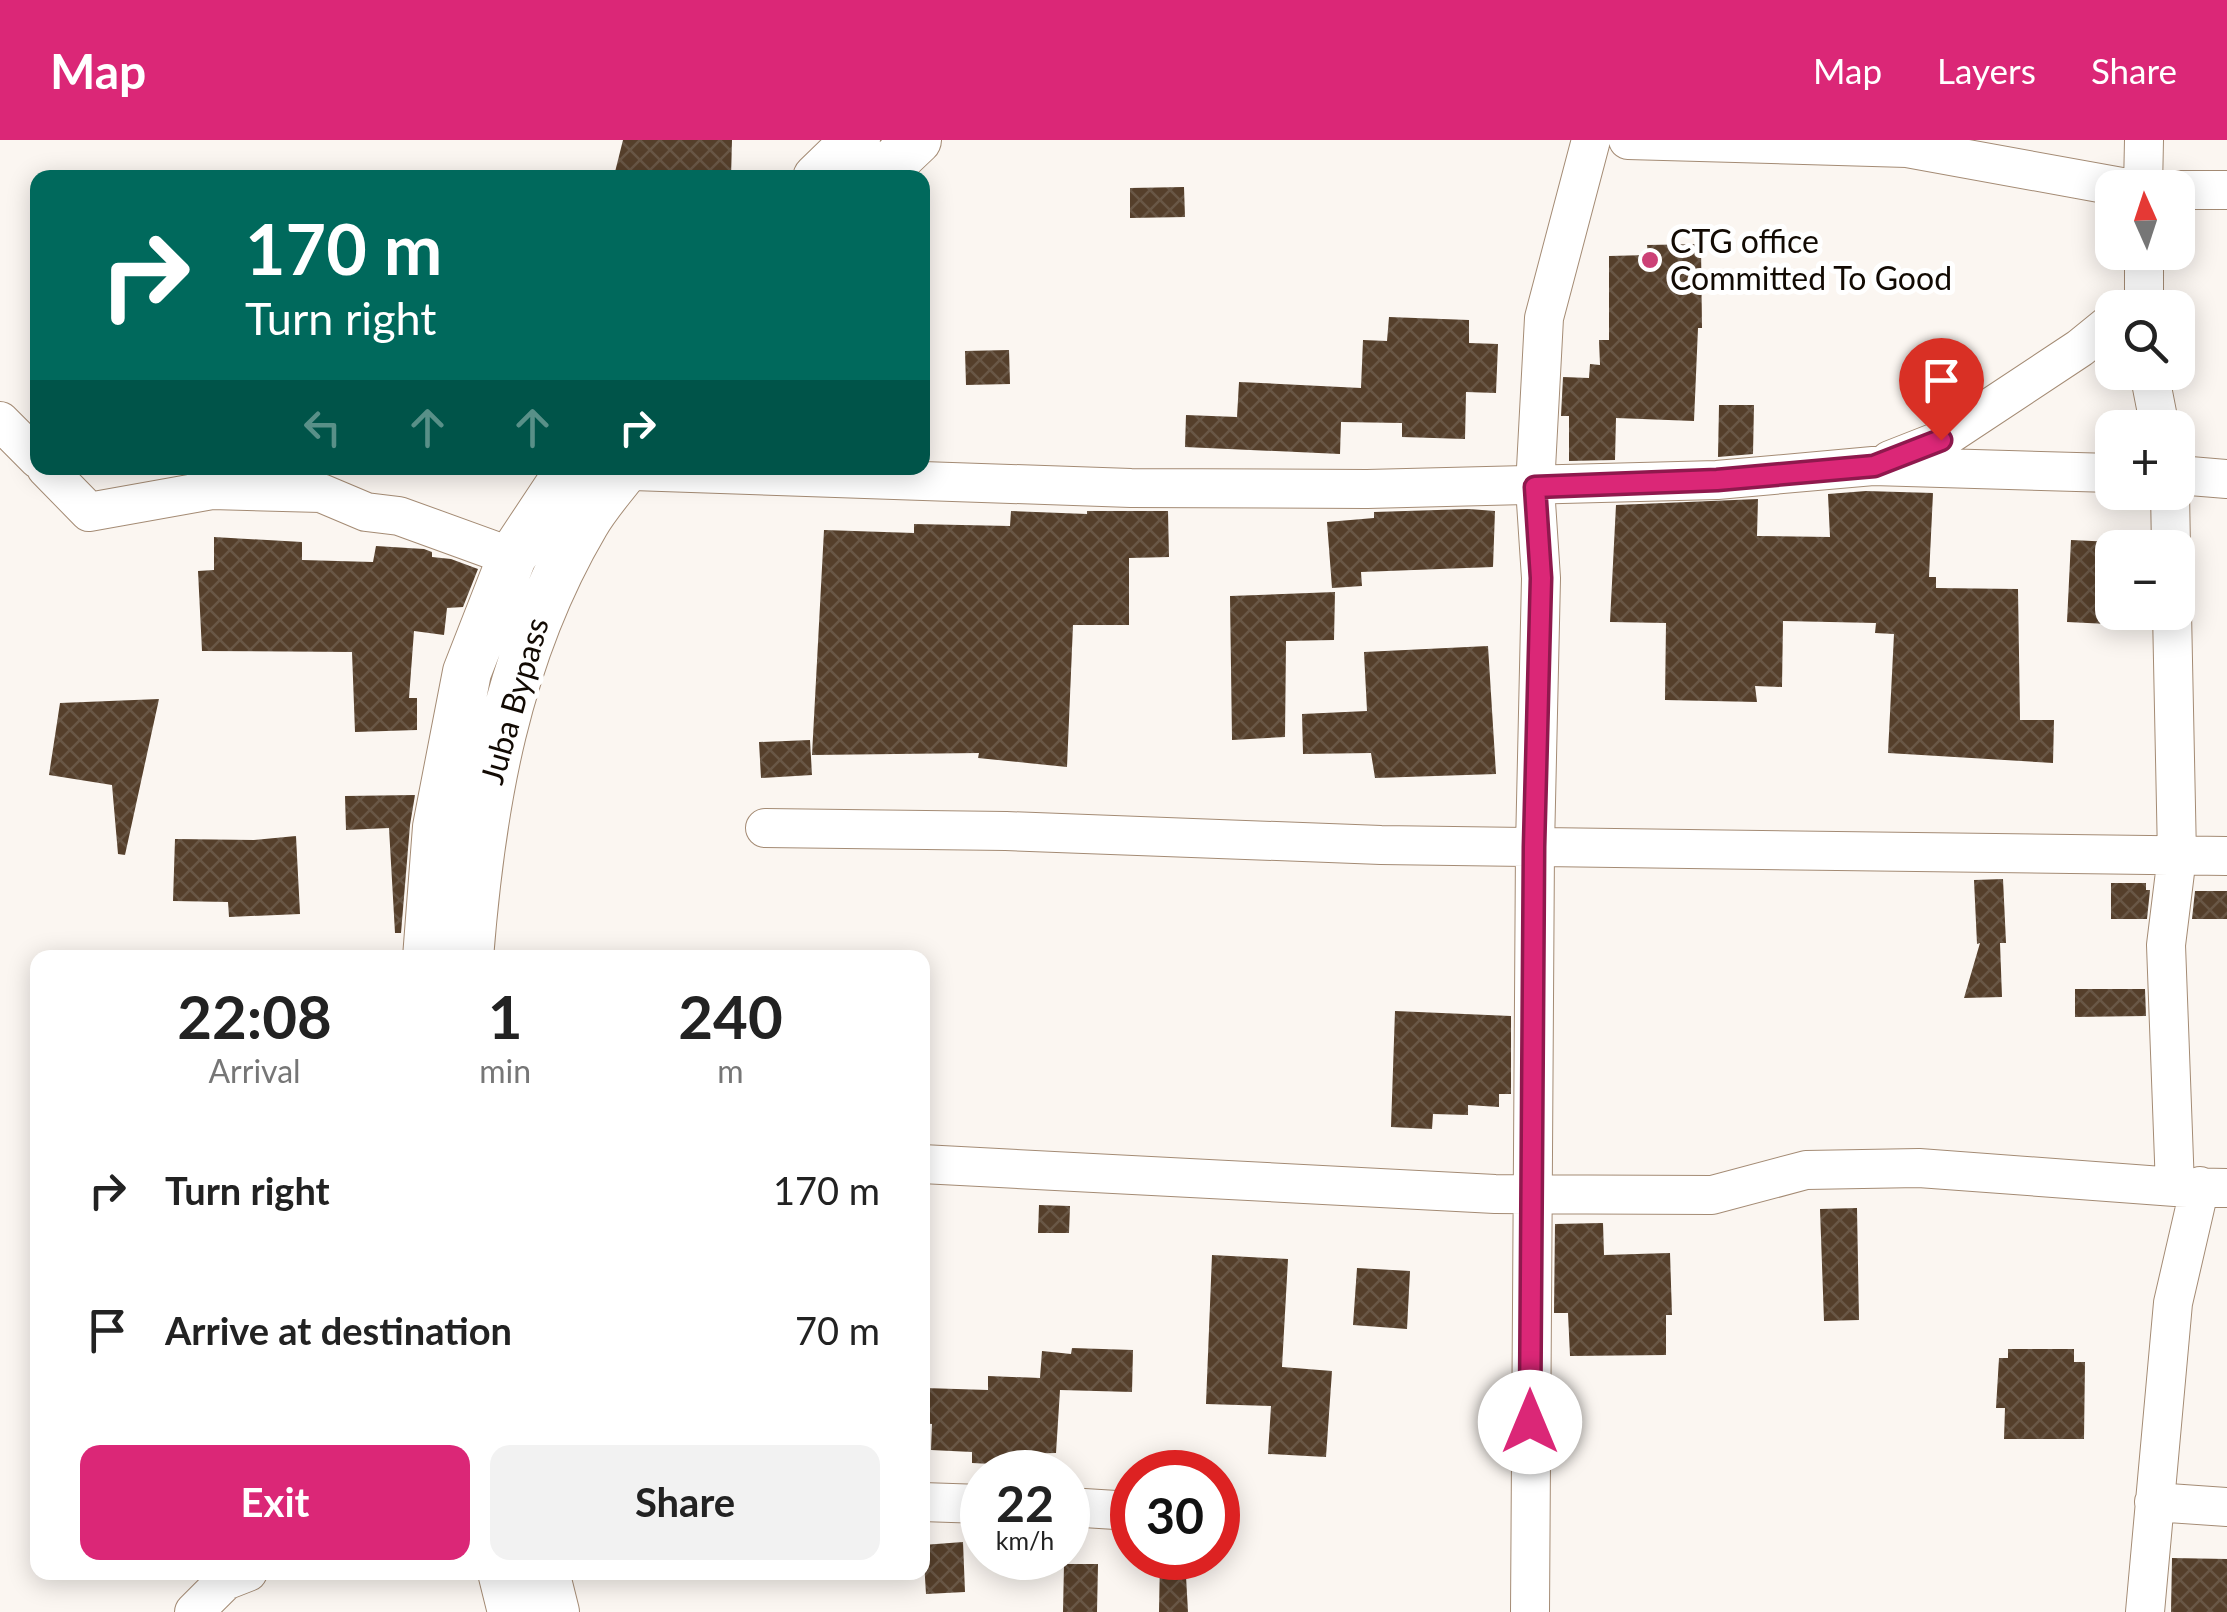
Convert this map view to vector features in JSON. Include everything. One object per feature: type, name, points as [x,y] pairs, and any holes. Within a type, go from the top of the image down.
[{"type":"main road","points":[[826,170],[856,140]]},
{"type":"main road","points":[[885,170],[917,140]]},
{"type":"main road","name":"Juba Bypass","points":[[428,950],[437,826],[467,672],[512,557],[566,475]]},
{"type":"main road","name":"Juba Bypass","points":[[469,950],[482,825],[500,731],[543,606],[586,521],[626,475]]},
{"type":"main road","points":[[504,1580],[512,1612]]},
{"type":"main road","points":[[547,1580],[556,1612]]},
{"type":"street","points":[[1530,1612],[1534,847],[1541,578],[1535,487],[1544,318],[1591,140]]},
{"type":"street","points":[[1628,140],[1906,148],[2095,182]]},
{"type":"street","points":[[2143,170],[2144,140]]},
{"type":"street","points":[[2195,190],[2227,190]]},
{"type":"street","points":[[1874,466],[1941,440],[2095,334]]},
{"type":"street","points":[[0,420],[30,451]]},
{"type":"street","points":[[769,475],[1131,488],[1535,487],[1717,480],[1874,466],[2095,472]]},
{"type":"street","points":[[53,475],[89,512],[212,490],[321,494],[366,512],[400,516],[512,557]]},
{"type":"street","points":[[2195,476],[2227,479]]},
{"type":"street","points":[[2145,1612],[2173,1303],[2201,1187],[2166,945],[2177,856],[2172,630]]},
{"type":"street","points":[[766,828],[1006,830],[1534,847],[2227,856]]},
{"type":"street","points":[[930,1164],[1531,1194],[1712,1195],[1806,1170],[1919,1168],[2201,1187]]},
{"type":"street","points":[[930,1502],[960,1503]]},
{"type":"street","points":[[2154,1502],[2227,1507]]},
{"type":"street","points":[[194,1612],[229,1580]]},
{"type":"building","points":[[623,140],[732,140],[731,170],[616,170]]},
{"type":"building","points":[[1184,187],[1185,217],[1130,218],[1130,188]]},
{"type":"building","points":[[1701,244],[1702,328],[1698,328],[1694,421],[1616,418],[1615,460],[1569,461],[1569,416],[1561,416],[1563,377],[1589,378],[1590,364],[1600,365],[1599,340],[1609,340],[1609,256],[1648,255],[1647,245]]},
{"type":"building","points":[[1389,317],[1469,320],[1469,343],[1498,344],[1496,393],[1466,392],[1465,439],[1402,437],[1402,423],[1341,422],[1340,454],[1185,447],[1186,415],[1237,417],[1239,382],[1361,388],[1363,340],[1387,341]]},
{"type":"building","points":[[1009,350],[1010,384],[966,385],[965,351]]},
{"type":"building","points":[[1719,405],[1754,405],[1753,454],[1718,457]]},
{"type":"building","points":[[1933,493],[1929,577],[1936,577],[1936,588],[2018,589],[2020,720],[2054,720],[2053,763],[1888,753],[1894,634],[1875,633],[1876,623],[1783,621],[1782,687],[1755,686],[1757,702],[1665,700],[1666,623],[1610,622],[1616,505],[1758,499],[1757,536],[1830,537],[1828,494]]},
{"type":"building","points":[[1011,511],[1168,511],[1169,557],[1129,558],[1129,625],[1073,625],[1067,767],[978,758],[979,753],[812,755],[824,530],[914,533],[914,524],[1010,526]]},
{"type":"building","points":[[1495,511],[1493,567],[1361,572],[1362,586],[1332,588],[1327,522],[1374,518],[1374,512]]},
{"type":"building","points":[[214,537],[302,542],[302,560],[373,562],[376,546],[424,549],[432,552],[432,557],[478,569],[463,607],[447,608],[444,635],[414,631],[409,698],[417,698],[417,730],[355,732],[352,652],[202,651],[198,571],[214,570]]},
{"type":"building","points":[[2071,540],[2095,541],[2095,623],[2067,622]]},
{"type":"building","points":[[1335,592],[1334,640],[1286,641],[1285,737],[1232,740],[1230,596]]},
{"type":"building","points":[[1488,646],[1496,774],[1375,778],[1371,753],[1303,754],[1302,714],[1367,711],[1364,652]]},
{"type":"building","points":[[159,699],[125,855],[118,854],[112,785],[49,775],[60,703]]},
{"type":"building","points":[[810,740],[812,775],[761,778],[759,742]]},
{"type":"building","points":[[415,795],[401,933],[395,933],[389,828],[346,830],[345,796]]},
{"type":"building","points":[[296,836],[300,914],[229,917],[228,902],[173,901],[175,839]]},
{"type":"building","points":[[2003,879],[2006,943],[2000,943],[2002,997],[1964,998],[1980,943],[1977,944],[1974,880]]},
{"type":"building","points":[[2111,883],[2146,883],[2146,890],[2150,890],[2147,919],[2111,919]]},
{"type":"building","points":[[2195,891],[2227,891],[2227,919],[2192,919]]},
{"type":"building","points":[[2075,989],[2145,989],[2146,1016],[2075,1017]]},
{"type":"building","points":[[1395,1011],[1511,1016],[1511,1094],[1499,1094],[1499,1107],[1468,1105],[1468,1115],[1433,1114],[1432,1129],[1391,1127]]},
{"type":"building","points":[[1039,1205],[1070,1206],[1069,1233],[1038,1233]]},
{"type":"building","points":[[1857,1208],[1859,1320],[1824,1321],[1820,1209]]},
{"type":"building","points":[[1603,1223],[1604,1255],[1670,1253],[1672,1315],[1666,1315],[1666,1355],[1570,1356],[1568,1313],[1554,1313],[1555,1224]]},
{"type":"building","points":[[1212,1255],[1288,1259],[1282,1367],[1332,1371],[1326,1457],[1268,1454],[1271,1406],[1206,1404]]},
{"type":"building","points":[[1357,1268],[1410,1271],[1407,1329],[1353,1325]]},
{"type":"building","points":[[1072,1348],[1133,1350],[1132,1392],[1060,1390],[1056,1450],[931,1450],[930,1388],[988,1390],[988,1376],[1040,1378],[1042,1351],[1071,1354]]},
{"type":"building","points":[[2008,1349],[2074,1349],[2074,1362],[2085,1362],[2084,1439],[2004,1439],[2005,1408],[1996,1408],[1999,1358],[2008,1358]]},
{"type":"building","points":[[960,1542],[960,1580],[965,1580],[965,1592],[926,1594],[925,1580],[930,1580],[930,1544]]},
{"type":"building","points":[[2172,1558],[2227,1559],[2227,1612],[2171,1612]]},
{"type":"building","points":[[1090,1564],[1098,1564],[1097,1612],[1063,1612],[1064,1580],[1090,1580]]},
{"type":"building","points":[[1160,1580],[1186,1580],[1188,1612],[1159,1612]]},
{"type":"place","name":"CTG office Committed To Good","points":[[1650,260]]},
{"type":"route","points":[[1530,1422],[1534,847],[1541,578],[1535,487],[1717,480],[1874,466],[1941,440]]}]
